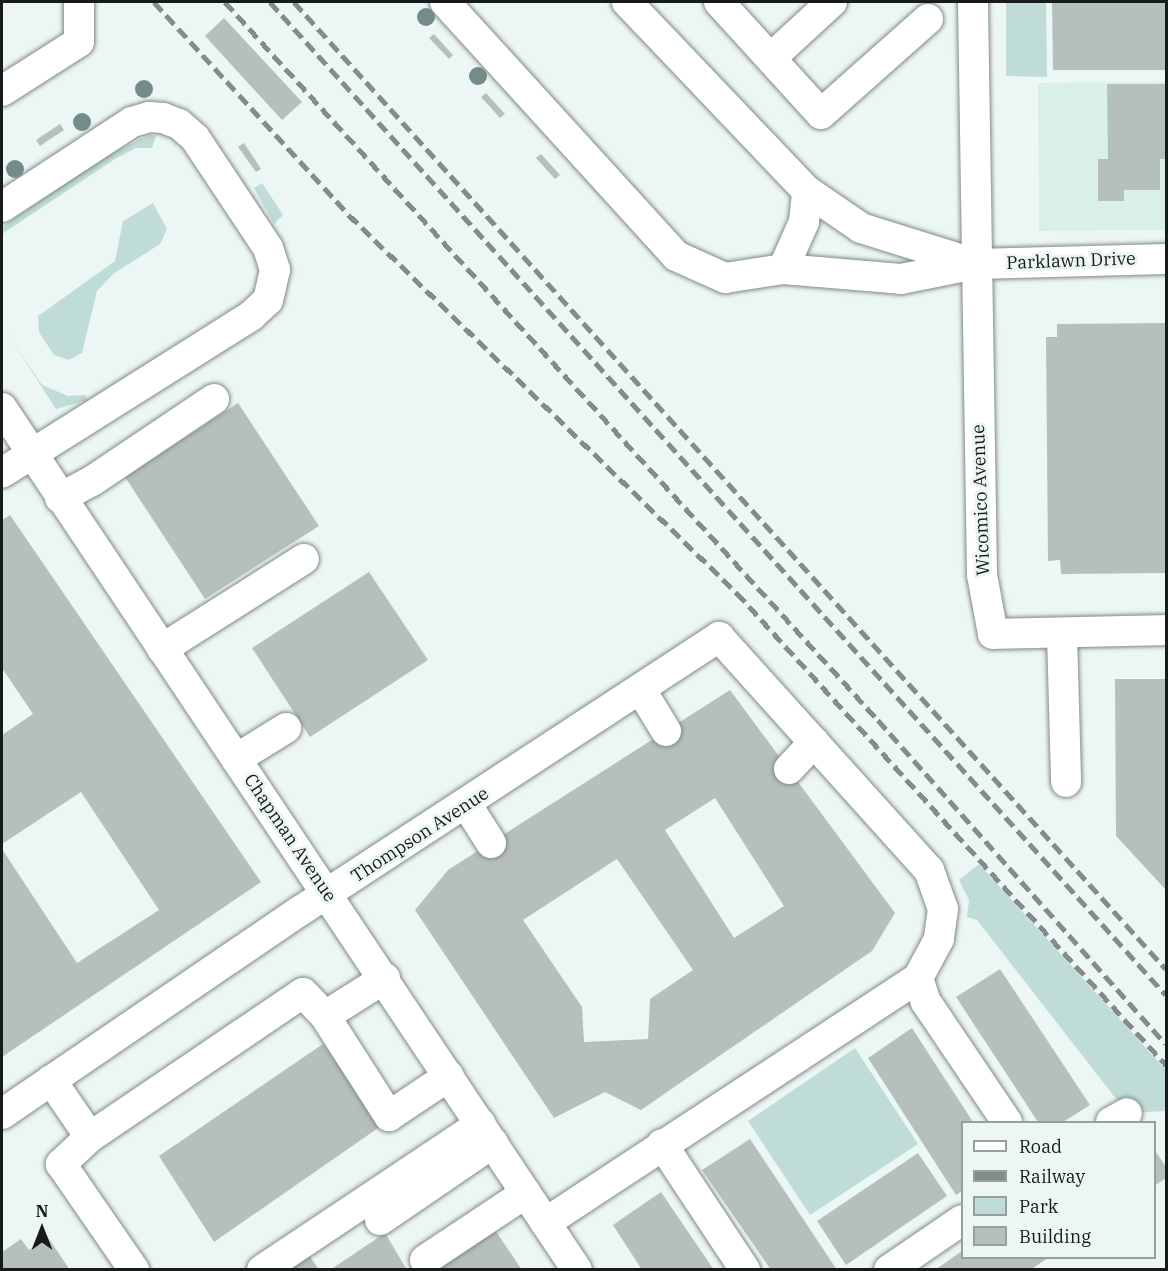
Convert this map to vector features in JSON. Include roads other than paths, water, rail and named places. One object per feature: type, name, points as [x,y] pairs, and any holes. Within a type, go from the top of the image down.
[{"type":"street","points":[[2,91],[80,42],[79,2]]},
{"type":"street","points":[[445,2],[676,256],[725,279],[783,269],[901,279],[976,264]]},
{"type":"street","points":[[627,2],[807,191],[861,228],[976,264]]},
{"type":"street","points":[[719,2],[821,114],[928,19]]},
{"type":"street","points":[[771,58],[832,2]]},
{"type":"street","points":[[973,2],[976,264]]},
{"type":"street","points":[[2,207],[132,122],[149,117],[163,118],[179,124],[195,138],[268,248],[275,270],[268,300],[251,316],[2,473]]},
{"type":"street","points":[[783,269],[804,222],[807,191]]},
{"type":"street","name":"Parklawn Drive","points":[[976,264],[1167,259]]},
{"type":"street","name":"Wicomico Avenue","points":[[976,264],[982,575],[993,634],[1062,635],[1167,630]]},
{"type":"street","points":[[60,498],[92,481],[214,399]]},
{"type":"street","name":"Chapman Avenue","points":[[2,408],[60,498],[385,978],[577,1269]]},
{"type":"street","points":[[162,649],[304,559]]},
{"type":"street","points":[[1062,635],[1066,782]]},
{"type":"street","name":"Thompson Avenue","points":[[2,1114],[328,894],[467,805],[719,637],[814,742]]},
{"type":"street","points":[[641,690],[666,731]]},
{"type":"street","points":[[236,759],[286,728]]},
{"type":"street","points":[[545,1223],[662,1143],[918,978],[939,939],[944,920],[940,892],[929,870],[814,742],[789,769]]},
{"type":"street","points":[[467,805],[491,843]]},
{"type":"street","points":[[325,1016],[385,978]]},
{"type":"street","points":[[918,978],[926,1002],[1006,1121]]},
{"type":"street","points":[[134,1269],[61,1164],[90,1137],[303,993],[325,1016],[389,1116],[449,1076]]},
{"type":"street","points":[[51,1080],[90,1137]]},
{"type":"street","points":[[380,1220],[487,1133]]},
{"type":"street","points":[[261,1269],[487,1133]]},
{"type":"street","points":[[662,1143],[745,1269]]},
{"type":"street","points":[[425,1260],[526,1193]]},
{"type":"street","points":[[889,1269],[961,1221]]},
{"type":"railway","points":[[154,2],[349,215],[737,593],[1166,1065]]},
{"type":"railway","points":[[225,2],[878,720],[1166,1044]]},
{"type":"railway","points":[[270,2],[1166,995]]},
{"type":"railway","points":[[294,2],[1166,969]]}]
